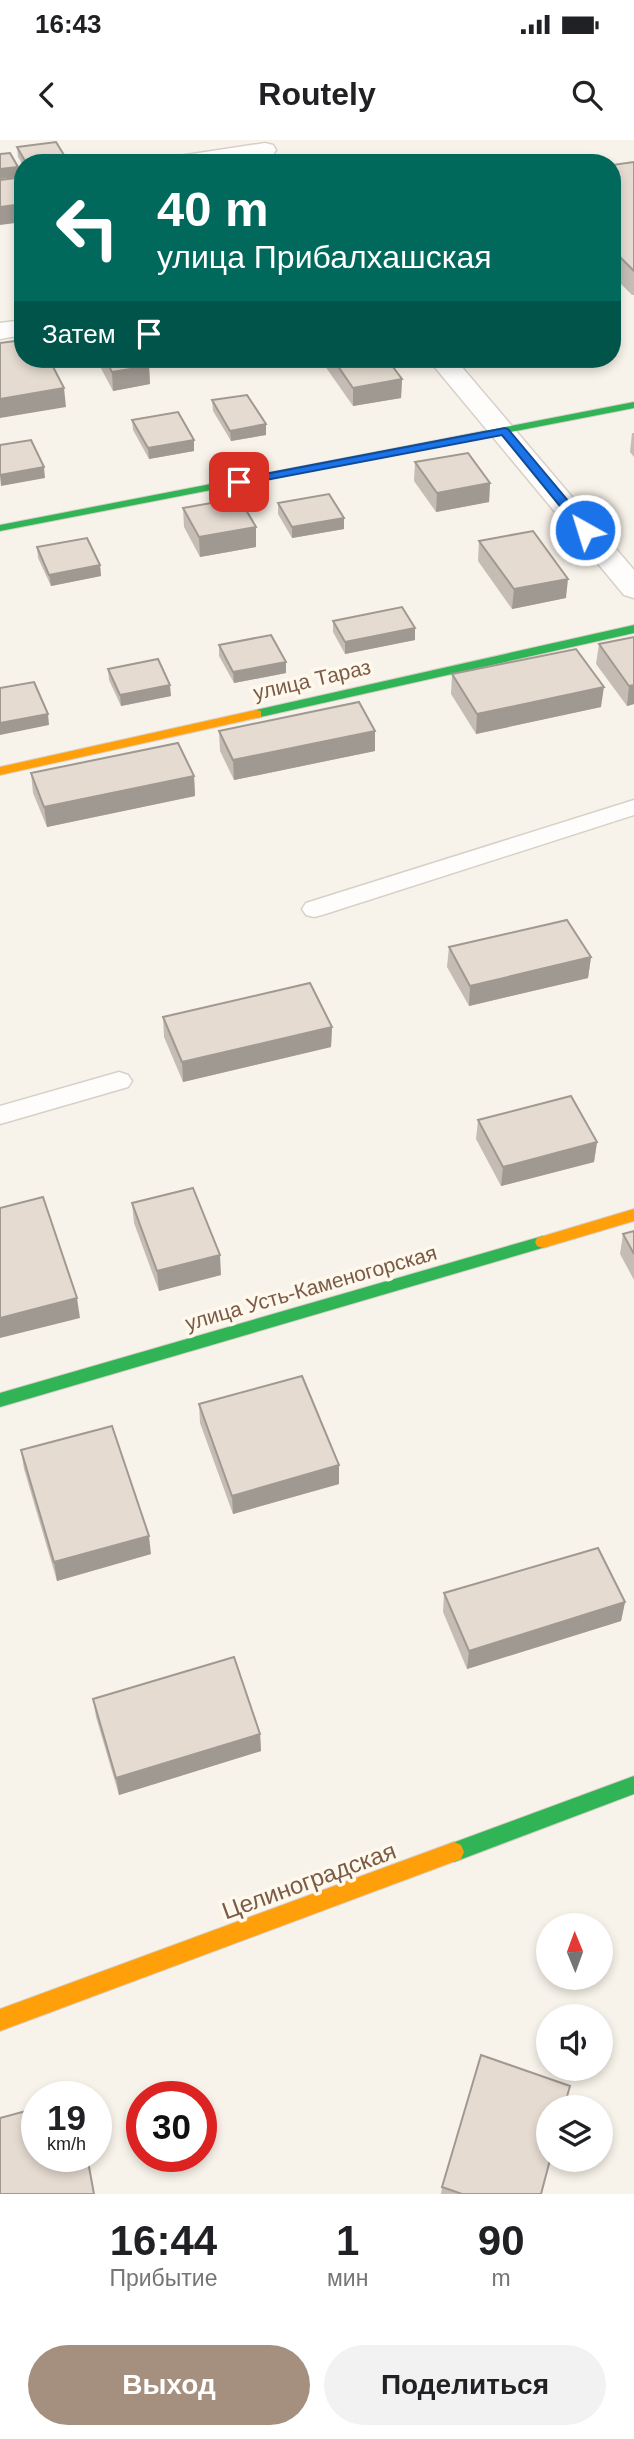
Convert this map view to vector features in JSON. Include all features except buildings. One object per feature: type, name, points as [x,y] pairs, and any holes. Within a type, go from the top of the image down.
[{"type":"street","points":[[244,154],[266,151]]},
{"type":"street","points":[[449,368],[505,431],[634,589]]},
{"type":"street","points":[[0,528],[634,405]]},
{"type":"street","name":"улица Тараз","points":[[0,771],[634,629]]},
{"type":"street","name":"улица Усть-Каменогорская","points":[[0,1400],[634,1215]]},
{"type":"street","name":"Целиноградская","points":[[0,2020],[634,1785]]},
{"type":"lane","points":[[314,909],[634,807]]},
{"type":"lane","points":[[0,1115],[119,1081]]},
{"type":"traffic: fast","points":[[0,528],[634,405]]},
{"type":"traffic: fast","points":[[256,714],[634,629]]},
{"type":"traffic: fast","points":[[0,1400],[543,1242]]},
{"type":"traffic: fast","points":[[454,1852],[634,1785]]},
{"type":"traffic: slow","points":[[0,771],[256,714]]},
{"type":"traffic: slow","points":[[543,1242],[634,1215]]},
{"type":"traffic: slow","points":[[0,2020],[454,1852]]},
{"type":"route","points":[[239,482],[505,431],[585,530]]}]
